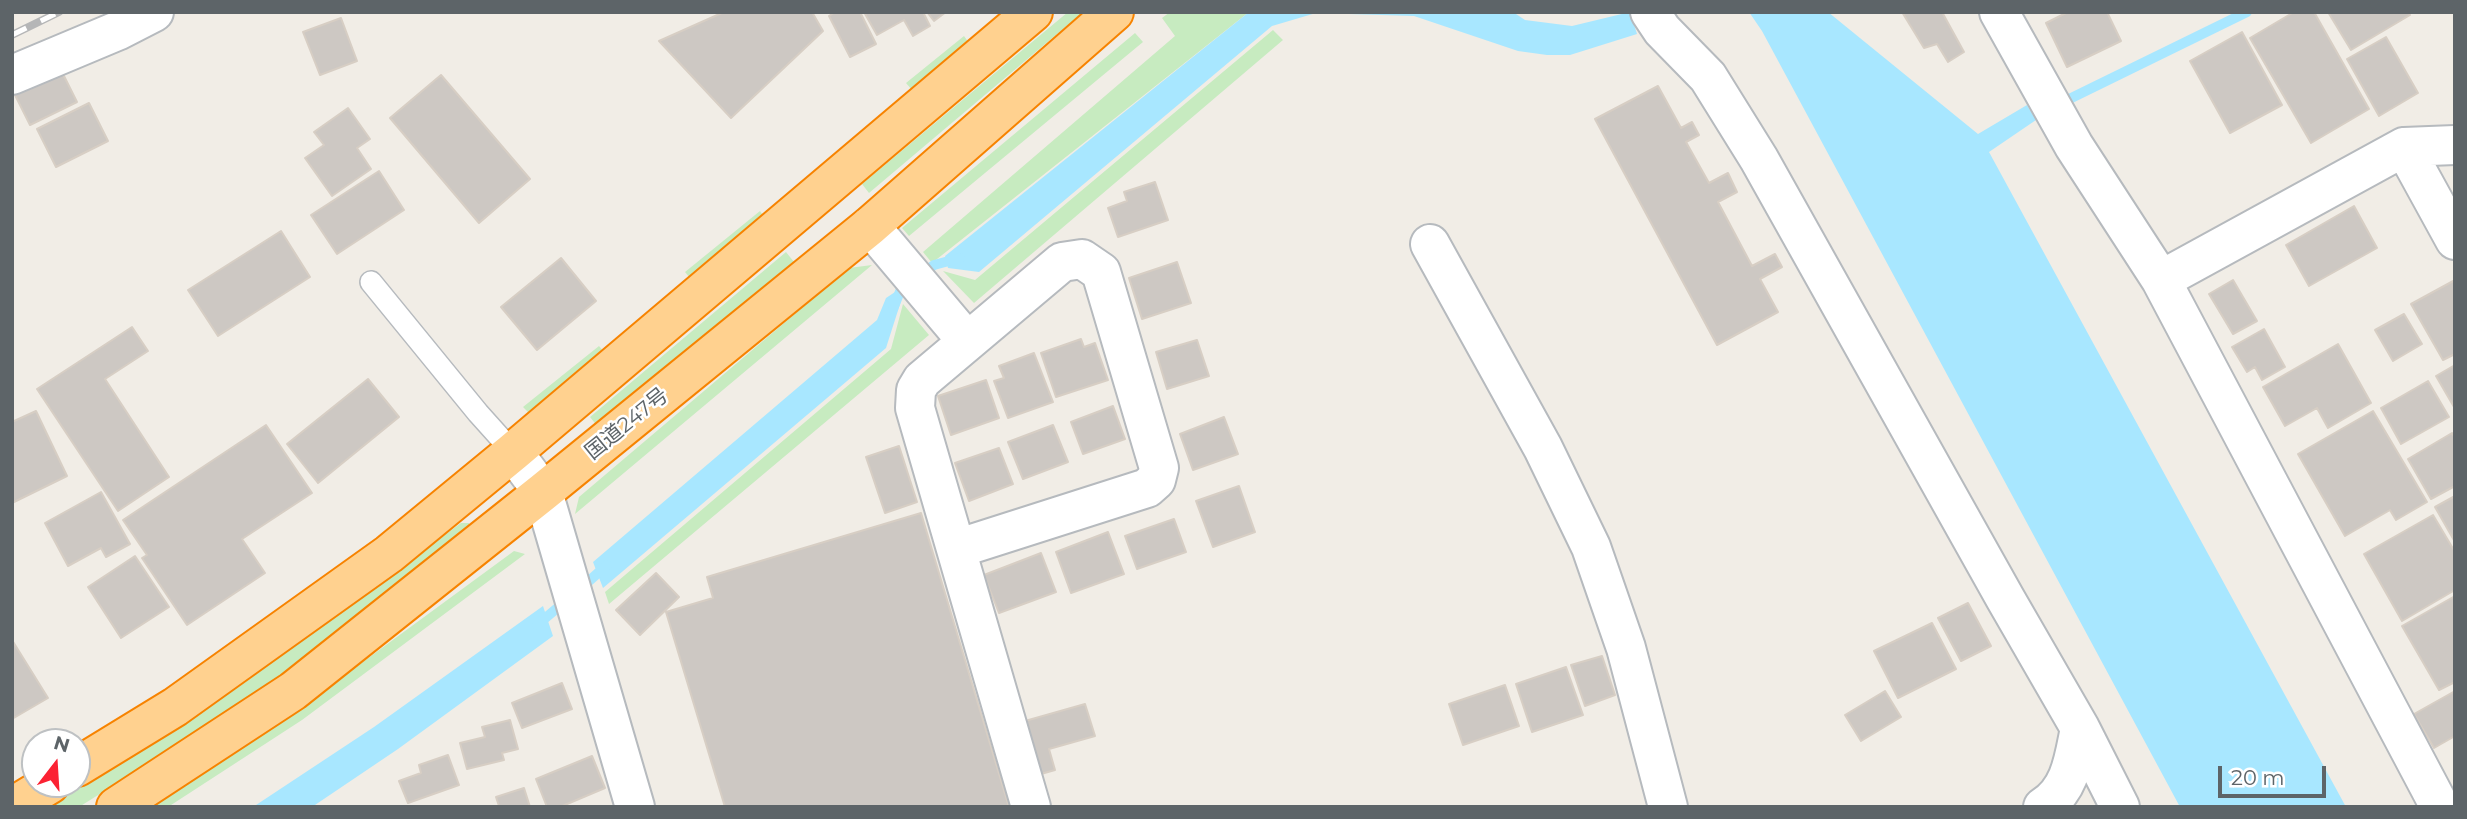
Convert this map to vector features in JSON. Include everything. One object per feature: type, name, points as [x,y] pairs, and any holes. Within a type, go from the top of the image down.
[{"type":"highway","points":[[91,758],[175,707],[389,554],[1032,12]]},
{"type":"highway","name":"国道247号","points":[[116,807],[293,691],[543,492],[870,226],[1114,12]]},
{"type":"street","points":[[12,75],[154,12]]},
{"type":"street","points":[[1999,12],[2074,146],[2161,280],[2440,807]]},
{"type":"street","points":[[1656,21],[1708,77],[1759,159],[2080,728],[2120,807]]},
{"type":"street","points":[[2161,280],[2404,147],[2455,145]]},
{"type":"street","points":[[2404,147],[2455,240]]},
{"type":"street","points":[[870,226],[967,341]]},
{"type":"street","points":[[1430,244],[1543,448],[1591,547],[1626,648],[1668,807]]},
{"type":"street","points":[[957,549],[1147,488],[1156,481],[1159,468],[1101,272],[1082,258],[1062,262],[922,380],[916,390],[915,408],[1031,807]]},
{"type":"street","points":[[513,452],[543,492],[635,807]]},
{"type":"street","points":[[2043,807],[2054,800],[2072,769],[2080,728]]},
{"type":"lane","points":[[371,282],[513,452]]},
{"type":"green space","points":[[1068,12],[1083,12],[869,193],[862,184]]},
{"type":"green space","points":[[1170,12],[1249,12],[932,263],[923,252],[1175,36],[1162,18]]},
{"type":"green space","points":[[1273,30],[1283,40],[974,303],[943,271],[975,280]]},
{"type":"green space","points":[[1135,33],[1143,42],[909,236],[902,228]]},
{"type":"green space","points":[[964,36],[969,43],[912,90],[906,83]]},
{"type":"green space","points":[[760,211],[765,218],[690,278],[685,272]]},
{"type":"green space","points":[[786,252],[794,262],[598,427],[590,417]]},
{"type":"green space","points":[[872,265],[575,514],[579,497],[849,268]]},
{"type":"green space","points":[[903,304],[929,335],[609,604],[605,592],[891,349]]},
{"type":"green space","points":[[599,346],[604,352],[529,413],[523,407]]},
{"type":"green space","points":[[461,523],[469,523],[470,534],[253,698],[79,807],[47,807],[61,798],[91,798],[91,779],[240,686]]},
{"type":"green space","points":[[514,551],[525,554],[302,720],[168,807],[149,807],[292,714]]},
{"type":"water","points":[[1249,12],[1513,12],[1525,20],[1572,26],[1630,12],[1637,34],[1570,55],[1547,55],[1518,51],[1414,16],[1316,13],[1272,26],[979,272],[948,268],[945,256]]},
{"type":"water","points":[[1749,12],[1828,12],[1978,134],[2027,105],[2036,120],[1989,152],[2346,807],[2180,807],[1762,31]]},
{"type":"water","points":[[895,292],[901,301],[886,348],[603,588],[593,562],[877,320],[886,298]]},
{"type":"water","points":[[543,606],[553,636],[398,749],[312,807],[253,807],[374,727]]},
{"type":"building","points":[[724,12],[812,12],[823,31],[731,118],[659,41]]},
{"type":"building","points":[[835,12],[860,12],[876,44],[850,57],[829,16]]},
{"type":"building","points":[[864,12],[923,12],[930,26],[913,36],[904,20],[877,35]]},
{"type":"building","points":[[927,12],[946,12],[934,21]]},
{"type":"building","points":[[1902,12],[1942,12],[1964,52],[1948,62],[1937,44],[1924,48]]},
{"type":"building","points":[[2068,12],[2107,12],[2121,41],[2067,67],[2046,23]]},
{"type":"building","points":[[2294,12],[2314,12],[2369,109],[2311,143],[2250,38]]},
{"type":"building","points":[[2328,12],[2408,12],[2410,15],[2351,50]]},
{"type":"building","points":[[341,18],[357,61],[320,75],[303,32]]},
{"type":"building","points":[[2242,32],[2282,105],[2230,133],[2190,61]]},
{"type":"building","points":[[2386,37],[2418,93],[2379,116],[2347,59]]},
{"type":"building","points":[[62,72],[77,102],[30,125],[15,95]]},
{"type":"building","points":[[441,75],[530,179],[479,223],[390,118]]},
{"type":"building","points":[[1658,86],[1681,128],[1692,122],[1699,135],[1686,142],[1709,183],[1728,173],[1737,192],[1718,202],[1752,266],[1775,254],[1782,267],[1760,279],[1778,312],[1717,345],[1595,119]]},
{"type":"building","points":[[89,103],[108,141],[56,167],[37,129]]},
{"type":"building","points":[[348,108],[370,139],[357,148],[371,169],[332,196],[305,158],[324,145],[314,132]]},
{"type":"building","points":[[379,171],[404,210],[337,254],[311,215]]},
{"type":"building","points":[[1155,182],[1168,220],[1118,237],[1108,208],[1127,201],[1124,192]]},
{"type":"building","points":[[2354,206],[2377,248],[2309,286],[2286,245]]},
{"type":"building","points":[[281,231],[310,277],[218,336],[188,290]]},
{"type":"building","points":[[561,258],[596,301],[537,350],[501,307]]},
{"type":"building","points":[[1177,262],[1191,303],[1142,319],[1129,278]]},
{"type":"building","points":[[2233,280],[2257,321],[2233,334],[2209,294]]},
{"type":"building","points":[[2455,280],[2455,354],[2443,360],[2411,304]]},
{"type":"building","points":[[2404,314],[2422,344],[2393,361],[2375,330]]},
{"type":"building","points":[[132,327],[148,351],[105,379],[169,477],[118,511],[37,389]]},
{"type":"building","points":[[2264,329],[2285,367],[2262,380],[2255,367],[2247,372],[2232,347]]},
{"type":"building","points":[[1081,339],[1084,347],[1095,343],[1108,380],[1056,397],[1041,353]]},
{"type":"building","points":[[1197,340],[1209,376],[1167,389],[1156,352]]},
{"type":"building","points":[[2338,344],[2371,403],[2328,428],[2317,408],[2285,426],[2263,387]]},
{"type":"building","points":[[1034,353],[1053,402],[1008,418],[994,381],[1004,378],[999,366]]},
{"type":"building","points":[[2455,365],[2455,407],[2454,407],[2436,376]]},
{"type":"building","points":[[368,379],[399,417],[318,483],[287,444]]},
{"type":"building","points":[[986,380],[999,418],[951,435],[938,396]]},
{"type":"building","points":[[2428,381],[2449,417],[2401,444],[2381,408]]},
{"type":"building","points":[[1113,406],[1125,439],[1083,454],[1071,422]]},
{"type":"building","points":[[36,411],[67,476],[12,503],[12,422]]},
{"type":"building","points":[[2373,411],[2427,502],[2396,520],[2390,510],[2345,536],[2298,454]]},
{"type":"building","points":[[1224,417],[1238,454],[1193,470],[1180,434]]},
{"type":"building","points":[[266,425],[312,493],[242,539],[265,573],[187,625],[142,558],[147,555],[123,520]]},
{"type":"building","points":[[1053,425],[1068,462],[1023,479],[1008,442]]},
{"type":"building","points":[[2452,433],[2455,438],[2455,486],[2431,499],[2408,459]]},
{"type":"building","points":[[899,446],[917,502],[885,513],[866,457]]},
{"type":"building","points":[[999,448],[1013,484],[969,501],[955,463]]},
{"type":"building","points":[[1239,486],[1255,532],[1213,547],[1196,501]]},
{"type":"building","points":[[101,492],[130,544],[106,557],[101,548],[68,566],[45,523]]},
{"type":"building","points":[[2455,496],[2455,542],[2435,507]]},
{"type":"building","points":[[921,513],[1009,807],[725,807],[666,612],[713,598],[707,577]]},
{"type":"building","points":[[2433,515],[2455,552],[2455,590],[2402,621],[2364,554]]},
{"type":"building","points":[[1174,519],[1186,552],[1137,569],[1125,536]]},
{"type":"building","points":[[1108,532],[1124,574],[1071,593],[1056,552]]},
{"type":"building","points":[[1041,553],[1056,592],[999,613],[984,575]]},
{"type":"building","points":[[135,556],[169,607],[121,638],[88,587]]},
{"type":"building","points":[[656,573],[679,597],[640,635],[616,610]]},
{"type":"building","points":[[2455,596],[2455,682],[2439,690],[2402,626]]},
{"type":"building","points":[[1968,603],[1991,646],[1961,661],[1938,618]]},
{"type":"building","points":[[1932,623],[1956,669],[1898,698],[1874,651]]},
{"type":"building","points":[[12,640],[48,698],[12,719]]},
{"type":"building","points":[[1602,656],[1615,695],[1585,706],[1571,665]]},
{"type":"building","points":[[1566,667],[1583,715],[1532,732],[1516,684]]},
{"type":"building","points":[[562,683],[572,709],[522,728],[512,703]]},
{"type":"building","points":[[1505,685],[1519,726],[1463,745],[1449,704]]},
{"type":"building","points":[[1885,691],[1901,717],[1861,741],[1845,715]]},
{"type":"building","points":[[2455,691],[2455,736],[2434,748],[2414,714]]},
{"type":"building","points":[[1085,704],[1095,736],[1049,749],[1055,770],[1034,776],[1018,723]]},
{"type":"building","points":[[510,720],[518,749],[502,753],[504,760],[467,769],[460,743],[485,737],[482,727]]},
{"type":"building","points":[[448,755],[459,785],[408,803],[399,781],[421,773],[419,765]]},
{"type":"building","points":[[592,756],[605,788],[560,807],[547,807],[536,779]]},
{"type":"building","points":[[524,788],[530,807],[497,807],[496,797]]},
{"type":"waterway","points":[[2057,105],[2247,12]]},
{"type":"waterway","points":[[893,309],[901,289],[934,265],[960,258]]},
{"type":"waterway","points":[[580,589],[607,565]]},
{"type":"waterway","points":[[537,625],[568,599]]},
{"type":"railway","points":[[12,35],[59,12]]}]
